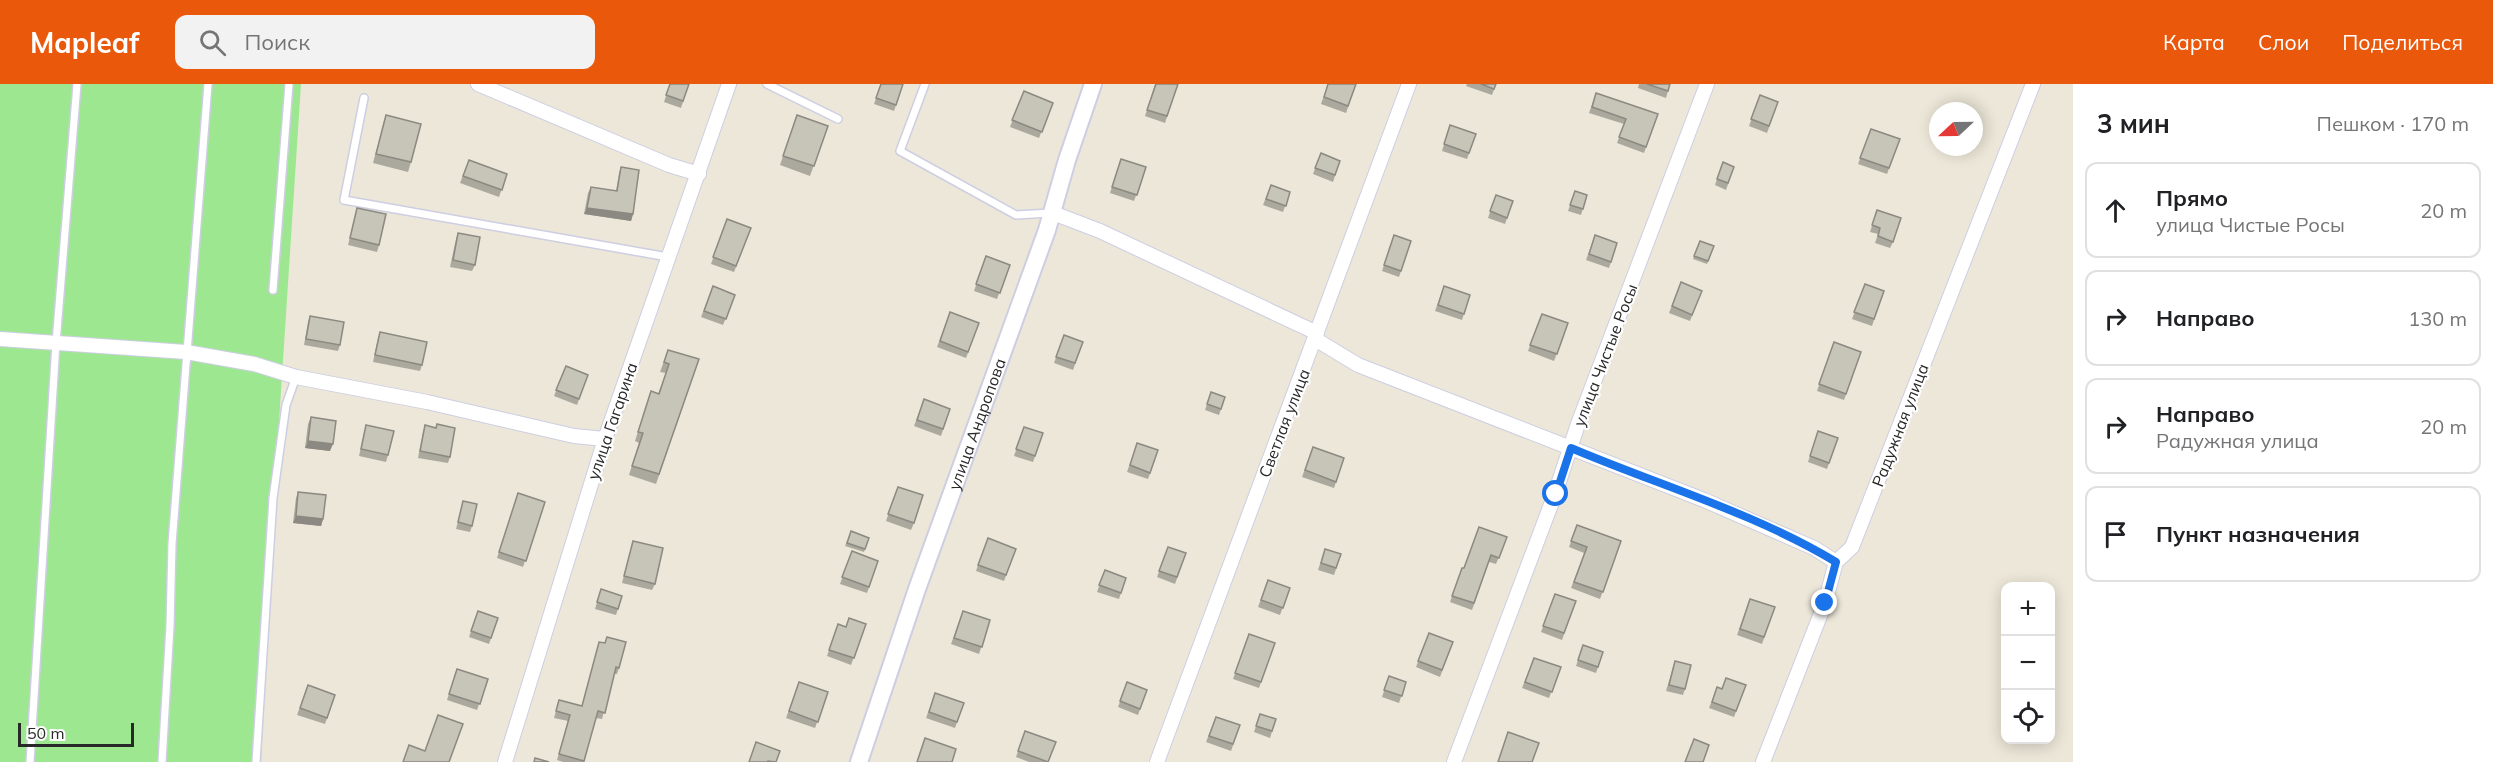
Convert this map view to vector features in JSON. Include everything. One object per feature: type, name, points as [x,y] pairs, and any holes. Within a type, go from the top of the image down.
[{"type":"street","points":[[478,84],[669,165],[699,174]]},
{"type":"street","name":"улица Гагарина","points":[[505,762],[605,439],[729,84]]},
{"type":"street","name":"улица Андропова","points":[[859,762],[917,589],[1053,213],[1067,160],[1093,84]]},
{"type":"street","name":"Светлая улица","points":[[1157,762],[1409,84]]},
{"type":"street","name":"улица Чистые Росы","points":[[1454,762],[1556,494],[1571,448],[1707,84]]},
{"type":"street","name":"Радужная улица","points":[[1763,762],[1825,603],[1836,562],[1852,547],[2033,84]]},
{"type":"street","points":[[1053,213],[1100,231],[1316,336],[1358,365],[1704,500],[1814,548],[1836,562]]},
{"type":"street","points":[[0,339],[186,352],[254,364],[296,377],[427,402],[574,436],[605,439]]},
{"type":"lane","points":[[30,762],[56,344],[77,84]]},
{"type":"lane","points":[[162,762],[170,637],[172,544],[208,84]]},
{"type":"lane","points":[[273,290],[289,84]]},
{"type":"lane","points":[[767,84],[837,119]]},
{"type":"lane","points":[[925,84],[900,151],[1016,215],[1053,213]]},
{"type":"lane","points":[[364,98],[345,200],[669,257]]},
{"type":"lane","points":[[256,762],[273,498],[286,405],[296,377]]},
{"type":"green space","points":[[0,84],[301,84],[272,529],[261,762],[0,762]]},
{"type":"building","points":[[670,84],[689,84],[683,101],[666,95]]},
{"type":"building","points":[[881,84],[903,84],[896,105],[876,98]]},
{"type":"building","points":[[1156,84],[1178,84],[1167,116],[1147,110]]},
{"type":"building","points":[[1328,84],[1356,84],[1348,106],[1324,97]]},
{"type":"building","points":[[1481,84],[1496,84],[1494,89]]},
{"type":"building","points":[[1647,84],[1670,84],[1668,91]]},
{"type":"building","points":[[1024,91],[1053,103],[1042,132],[1012,120]]},
{"type":"building","points":[[1596,93],[1658,114],[1646,147],[1619,137],[1626,119],[1592,107]]},
{"type":"building","points":[[1760,95],[1778,102],[1769,126],[1751,119]]},
{"type":"building","points":[[386,115],[421,124],[411,162],[376,154]]},
{"type":"building","points":[[797,115],[828,126],[814,166],[783,156]]},
{"type":"building","points":[[1450,125],[1476,134],[1469,153],[1444,144]]},
{"type":"building","points":[[1871,129],[1900,139],[1889,168],[1860,158]]},
{"type":"building","points":[[1321,153],[1340,161],[1335,175],[1315,168]]},
{"type":"building","points":[[1121,159],[1146,167],[1137,195],[1112,187]]},
{"type":"building","points":[[469,160],[507,174],[502,190],[463,176]]},
{"type":"building","points":[[1723,162],[1734,167],[1728,183],[1717,179]]},
{"type":"building","points":[[621,167],[639,170],[633,214],[587,208],[591,187],[617,191]]},
{"type":"building","points":[[1271,185],[1290,192],[1286,206],[1266,199]]},
{"type":"building","points":[[1575,191],[1587,195],[1583,209],[1570,205]]},
{"type":"building","points":[[1496,195],[1513,201],[1507,218],[1490,211]]},
{"type":"building","points":[[357,208],[386,214],[379,245],[350,238]]},
{"type":"building","points":[[1877,210],[1901,218],[1893,242],[1878,236],[1880,228],[1872,225]]},
{"type":"building","points":[[727,219],[751,228],[736,266],[713,257]]},
{"type":"building","points":[[458,233],[480,237],[475,265],[453,260]]},
{"type":"building","points":[[1394,235],[1411,241],[1401,271],[1384,265]]},
{"type":"building","points":[[1595,235],[1617,243],[1611,262],[1589,254]]},
{"type":"building","points":[[1700,241],[1714,246],[1708,261],[1694,256]]},
{"type":"building","points":[[986,256],[1010,265],[1000,293],[976,284]]},
{"type":"building","points":[[1681,282],[1702,291],[1692,315],[1672,306]]},
{"type":"building","points":[[1865,284],[1884,291],[1874,319],[1854,312]]},
{"type":"building","points":[[713,286],[735,295],[726,319],[704,311]]},
{"type":"building","points":[[1444,286],[1470,295],[1464,314],[1438,305]]},
{"type":"building","points":[[950,312],[979,323],[968,352],[940,341]]},
{"type":"building","points":[[1542,314],[1568,323],[1557,354],[1530,345]]},
{"type":"building","points":[[310,316],[344,322],[340,345],[306,339]]},
{"type":"building","points":[[380,332],[427,342],[422,365],[375,355]]},
{"type":"building","points":[[1064,335],[1083,342],[1075,363],[1056,357]]},
{"type":"building","points":[[1834,342],[1861,352],[1846,394],[1819,384]]},
{"type":"building","points":[[668,350],[699,359],[659,474],[632,466],[643,433],[638,432],[651,391],[659,394],[669,364],[664,362]]},
{"type":"building","points":[[566,366],[588,375],[579,399],[556,390]]},
{"type":"building","points":[[1211,392],[1225,397],[1221,409],[1207,404]]},
{"type":"building","points":[[924,399],[950,409],[943,429],[917,420]]},
{"type":"building","points":[[311,417],[336,421],[333,444],[308,441]]},
{"type":"building","points":[[437,424],[455,428],[450,457],[420,451],[425,425],[436,428]]},
{"type":"building","points":[[366,425],[394,431],[388,455],[361,449]]},
{"type":"building","points":[[1024,427],[1043,433],[1035,456],[1016,449]]},
{"type":"building","points":[[1818,431],[1838,438],[1829,463],[1810,456]]},
{"type":"building","points":[[1137,443],[1158,450],[1150,473],[1130,465]]},
{"type":"building","points":[[1313,447],[1344,458],[1336,482],[1305,470]]},
{"type":"building","points":[[898,487],[923,495],[914,523],[888,514]]},
{"type":"building","points":[[298,492],[326,495],[323,519],[296,516]]},
{"type":"building","points":[[518,493],[545,502],[526,561],[499,552]]},
{"type":"building","points":[[463,501],[477,504],[472,526],[458,522]]},
{"type":"building","points":[[1577,525],[1621,541],[1603,592],[1574,582],[1587,547],[1571,541]]},
{"type":"building","points":[[1479,527],[1507,537],[1499,558],[1491,555],[1474,603],[1452,596]]},
{"type":"building","points":[[851,531],[869,538],[865,549],[847,543]]},
{"type":"building","points":[[988,538],[1016,549],[1006,575],[978,565]]},
{"type":"building","points":[[633,541],[663,548],[655,584],[624,576]]},
{"type":"building","points":[[1168,547],[1186,553],[1177,577],[1159,571]]},
{"type":"building","points":[[1325,549],[1341,554],[1336,568],[1321,563]]},
{"type":"building","points":[[852,551],[878,561],[869,587],[842,577]]},
{"type":"building","points":[[1105,570],[1126,578],[1121,593],[1099,585]]},
{"type":"building","points":[[1268,580],[1290,588],[1283,608],[1261,600]]},
{"type":"building","points":[[601,589],[622,596],[618,609],[597,602]]},
{"type":"building","points":[[1555,594],[1576,601],[1564,633],[1543,626]]},
{"type":"building","points":[[1750,599],[1775,607],[1764,637],[1740,629]]},
{"type":"building","points":[[478,611],[498,618],[491,638],[471,631]]},
{"type":"building","points":[[963,611],[990,620],[982,647],[954,638]]},
{"type":"building","points":[[849,618],[866,624],[854,658],[829,650],[838,624],[846,627]]},
{"type":"building","points":[[1429,633],[1453,642],[1442,670],[1418,661]]},
{"type":"building","points":[[1249,634],[1275,643],[1261,682],[1235,673]]},
{"type":"building","points":[[607,637],[626,642],[619,668],[616,667],[605,713],[598,711],[584,761],[559,754],[570,715],[556,711],[559,700],[582,706],[599,642],[605,643]]},
{"type":"building","points":[[1583,645],[1603,652],[1598,667],[1578,660]]},
{"type":"building","points":[[1534,658],[1561,667],[1552,692],[1525,682]]},
{"type":"building","points":[[1675,661],[1691,665],[1685,689],[1669,685]]},
{"type":"building","points":[[457,669],[488,679],[480,704],[449,694]]},
{"type":"building","points":[[1389,676],[1406,682],[1402,696],[1384,690]]},
{"type":"building","points":[[1726,678],[1746,685],[1736,711],[1712,702],[1717,687],[1722,689]]},
{"type":"building","points":[[799,682],[828,692],[818,722],[789,711]]},
{"type":"building","points":[[1127,682],[1147,690],[1140,709],[1120,701]]},
{"type":"building","points":[[308,685],[335,695],[327,718],[300,708]]},
{"type":"building","points":[[935,693],[964,703],[957,722],[929,712]]},
{"type":"building","points":[[1260,714],[1276,719],[1272,731],[1256,726]]},
{"type":"building","points":[[438,715],[463,724],[449,762],[403,762],[409,745],[425,751]]},
{"type":"building","points":[[1216,717],[1240,725],[1233,744],[1209,736]]},
{"type":"building","points":[[1025,731],[1056,742],[1048,762],[1018,751]]},
{"type":"building","points":[[1508,732],[1539,743],[1532,762],[1498,762]]},
{"type":"building","points":[[925,738],[956,749],[952,762],[917,762]]},
{"type":"building","points":[[1694,739],[1709,745],[1703,762],[1685,762]]},
{"type":"building","points":[[756,742],[780,751],[776,762],[749,762]]},
{"type":"building","points":[[535,758],[549,762],[534,762]]},
{"type":"route","points":[[1556,494],[1571,448],[1704,500],[1814,548],[1836,562],[1825,603]]}]
